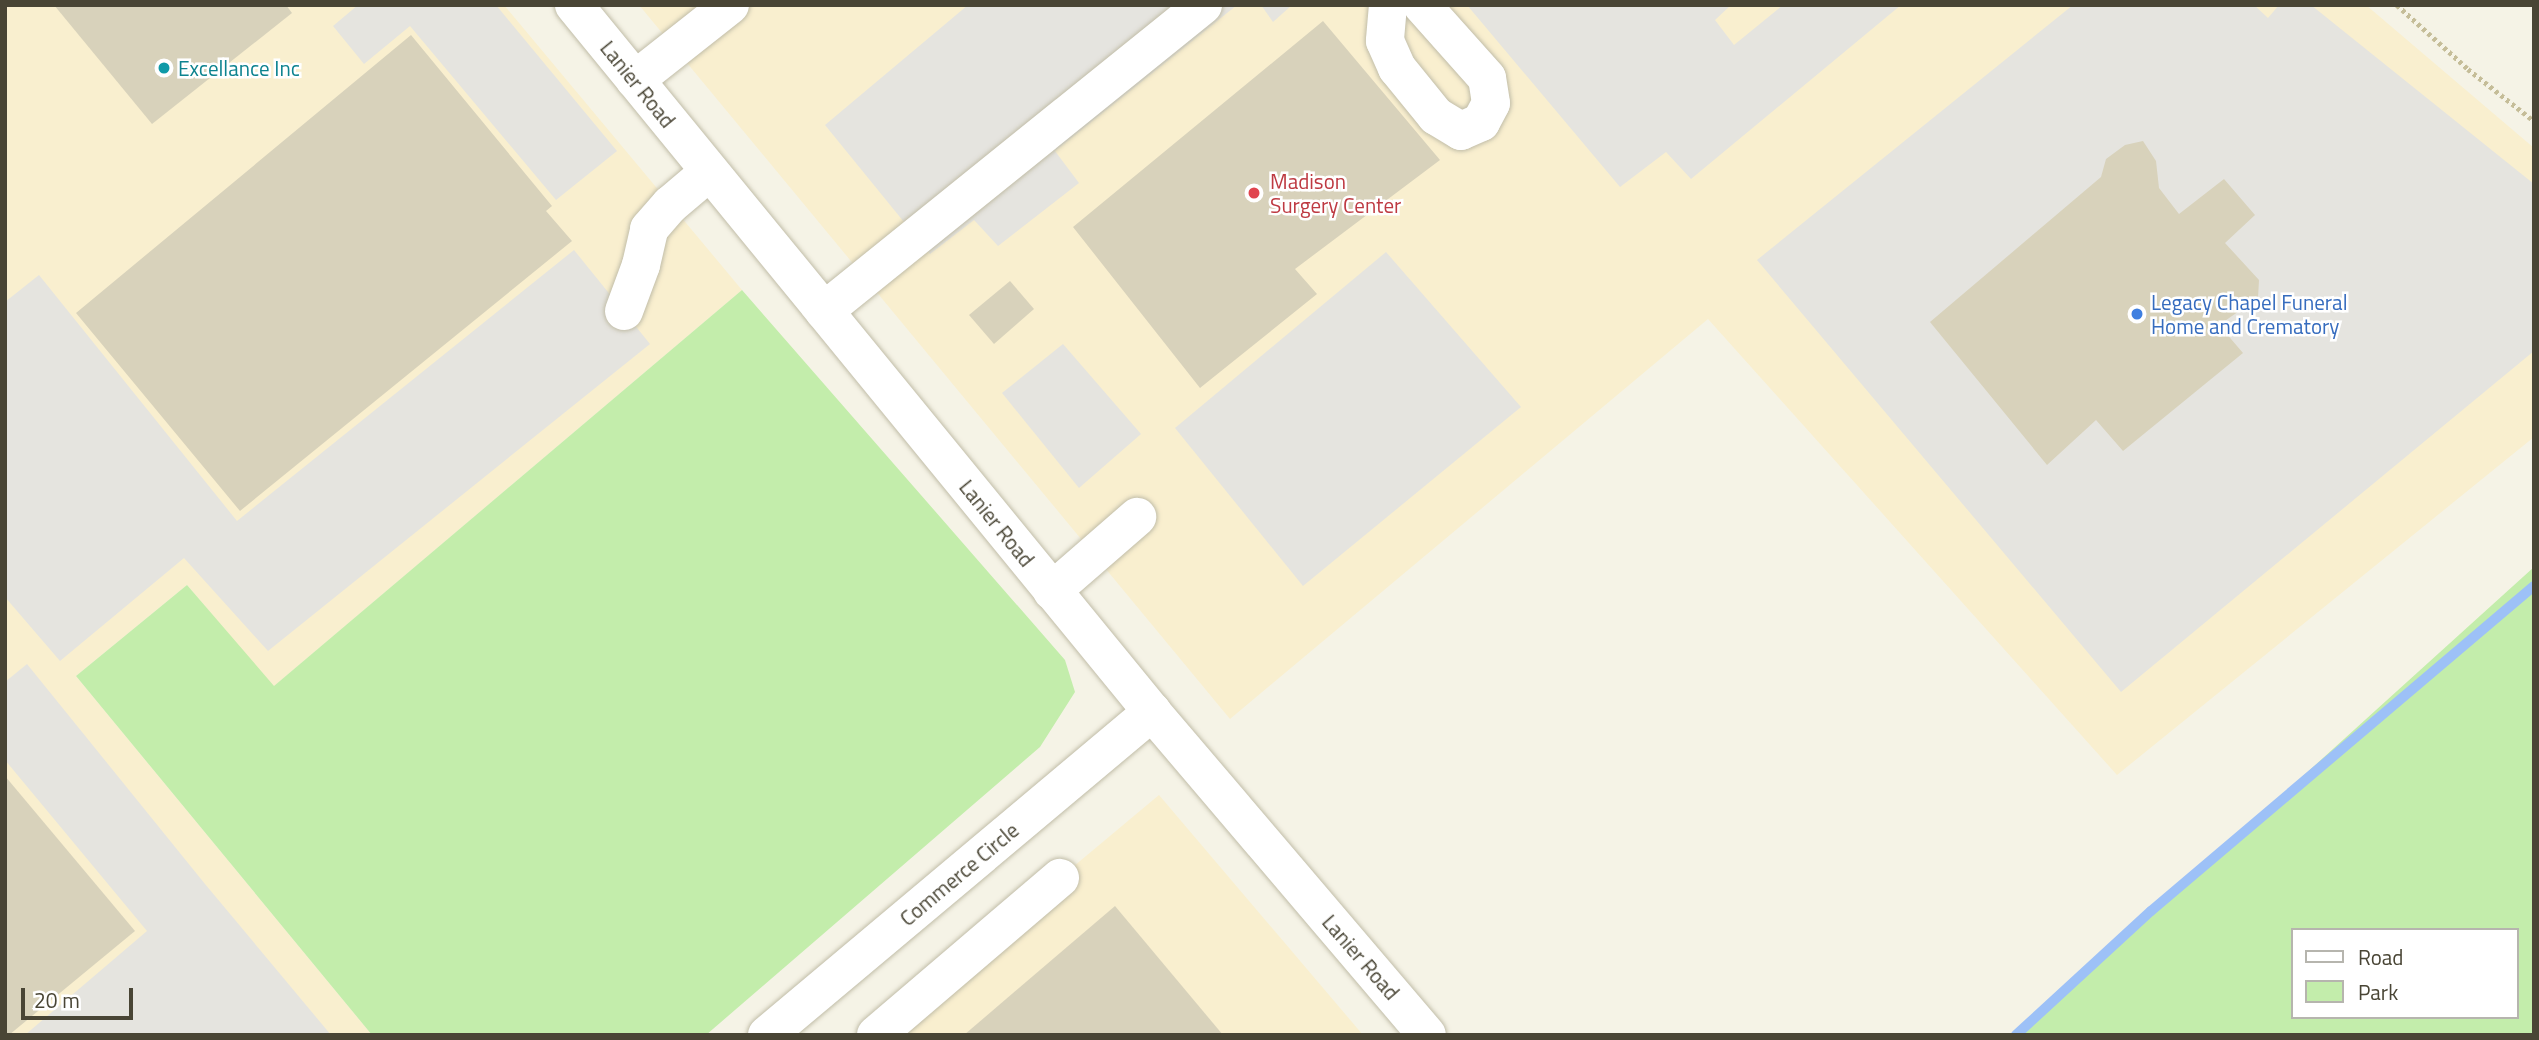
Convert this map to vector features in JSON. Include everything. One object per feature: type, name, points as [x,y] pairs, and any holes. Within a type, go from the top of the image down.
[{"type":"street","name":"Lanier Road","points":[[573,5],[1152,712],[1427,1035]]},
{"type":"street","points":[[635,80],[730,5]]},
{"type":"street","points":[[824,312],[1203,5]]},
{"type":"street","points":[[1388,5],[1385,41],[1396,68],[1436,116],[1461,131],[1481,122],[1491,103],[1487,78],[1422,5]]},
{"type":"street","points":[[624,312],[641,265],[649,229],[670,205],[709,172]]},
{"type":"street","points":[[1052,591],[1137,517]]},
{"type":"street","name":"Commerce Circle","points":[[767,1035],[1152,712]]},
{"type":"street","points":[[876,1035],[1060,878]]},
{"type":"path","points":[[2397,5],[2468,69],[2534,121]]},
{"type":"shaded area","points":[[5,5],[504,5],[742,290],[273,687],[187,585],[76,676],[372,1035],[5,1035]]},
{"type":"shaded area","points":[[358,5],[496,5],[617,151],[556,200],[410,26],[364,64],[333,26]]},
{"type":"shaded area","points":[[639,5],[2366,5],[2534,148],[2534,437],[2117,775],[1708,319],[1230,719]]},
{"type":"shaded area","points":[[968,5],[1237,5],[1055,151],[1079,183],[998,246],[974,220],[930,254],[825,125]]},
{"type":"shaded area","points":[[1261,5],[1292,5],[1273,22]]},
{"type":"shaded area","points":[[1467,5],[1731,5],[1715,20],[1734,45],[1783,5],[1901,5],[1691,179],[1666,152],[1620,187]]},
{"type":"shaded area","points":[[2073,5],[2254,5],[2268,18],[2279,5],[2311,5],[2534,184],[2534,351],[2121,692],[1757,260]]},
{"type":"shaded area","points":[[574,250],[650,344],[268,651],[184,558],[60,661],[5,597],[5,302],[39,275],[237,521]]},
{"type":"shaded area","points":[[1386,252],[1521,407],[1303,586],[1175,428]]},
{"type":"shaded area","points":[[1063,344],[1141,434],[1079,488],[1002,393]]},
{"type":"shaded area","points":[[27,664],[331,1035],[25,1035],[147,931],[5,760],[5,682]]},
{"type":"shaded area","points":[[1159,795],[1363,1035],[872,1035]]},
{"type":"green space","points":[[742,290],[1065,660],[1075,692],[1040,747],[706,1035],[372,1035],[76,676],[187,585],[274,686]]},
{"type":"green space","points":[[2534,567],[2534,1035],[2017,1035]]},
{"type":"building","name":"Excellance Inc","points":[[54,5],[286,5],[292,13],[152,124]]},
{"type":"building","name":"Madison Surgery Center","points":[[1323,21],[1440,160],[1295,269],[1317,294],[1200,388],[1073,227]]},
{"type":"building","points":[[411,35],[552,206],[546,211],[572,241],[240,511],[76,313]]},
{"type":"building","points":[[2143,141],[2156,161],[2159,188],[2179,214],[2224,179],[2255,215],[2225,243],[2259,280],[2258,298],[2219,325],[2243,353],[2123,451],[2096,420],[2047,465],[1930,322],[2101,177],[2106,159],[2125,145]]},
{"type":"building","points":[[1010,281],[1034,309],[994,344],[969,315]]},
{"type":"building","points":[[5,776],[135,931],[9,1035],[5,1035]]},
{"type":"building","points":[[1115,906],[1223,1035],[964,1035]]},
{"type":"waterway","points":[[2016,1035],[2151,911],[2534,586]]},
{"type":"place","name":"Excellance Inc","points":[[164,68]]},
{"type":"place","name":"Madison Surgery Center","points":[[1254,193]]},
{"type":"place","name":"Legacy Chapel Funeral Home and Crematory","points":[[2137,314]]}]
